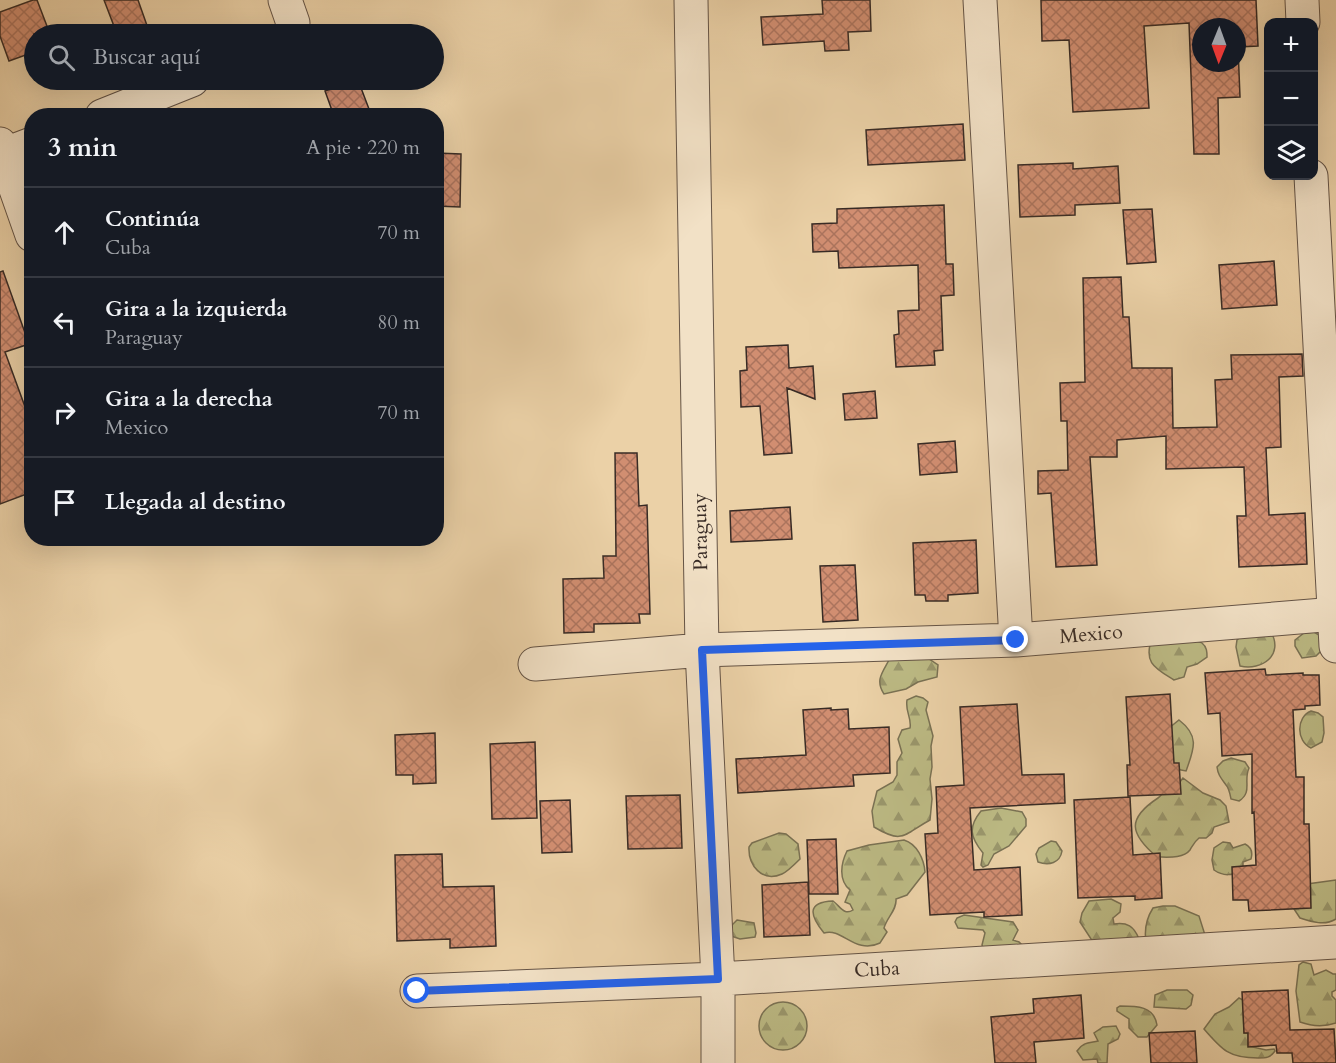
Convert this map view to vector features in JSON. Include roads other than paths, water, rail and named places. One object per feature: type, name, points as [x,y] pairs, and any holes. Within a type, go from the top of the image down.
[{"type":"street","points":[[285,0],[293,24]]},
{"type":"street","name":"Paraguay","points":[[691,0],[702,650],[718,979],[718,1063]]},
{"type":"street","points":[[981,0],[1016,640]]},
{"type":"street","points":[[1302,0],[1303,18]]},
{"type":"street","points":[[122,108],[167,90]]},
{"type":"street","points":[[9,150],[24,205]]},
{"type":"street","points":[[1311,180],[1336,646]]},
{"type":"street","name":"Mexico","points":[[535,664],[702,650],[1016,640],[1335,614]]},
{"type":"street","name":"Cuba","points":[[417,991],[718,979],[1336,942]]}]
